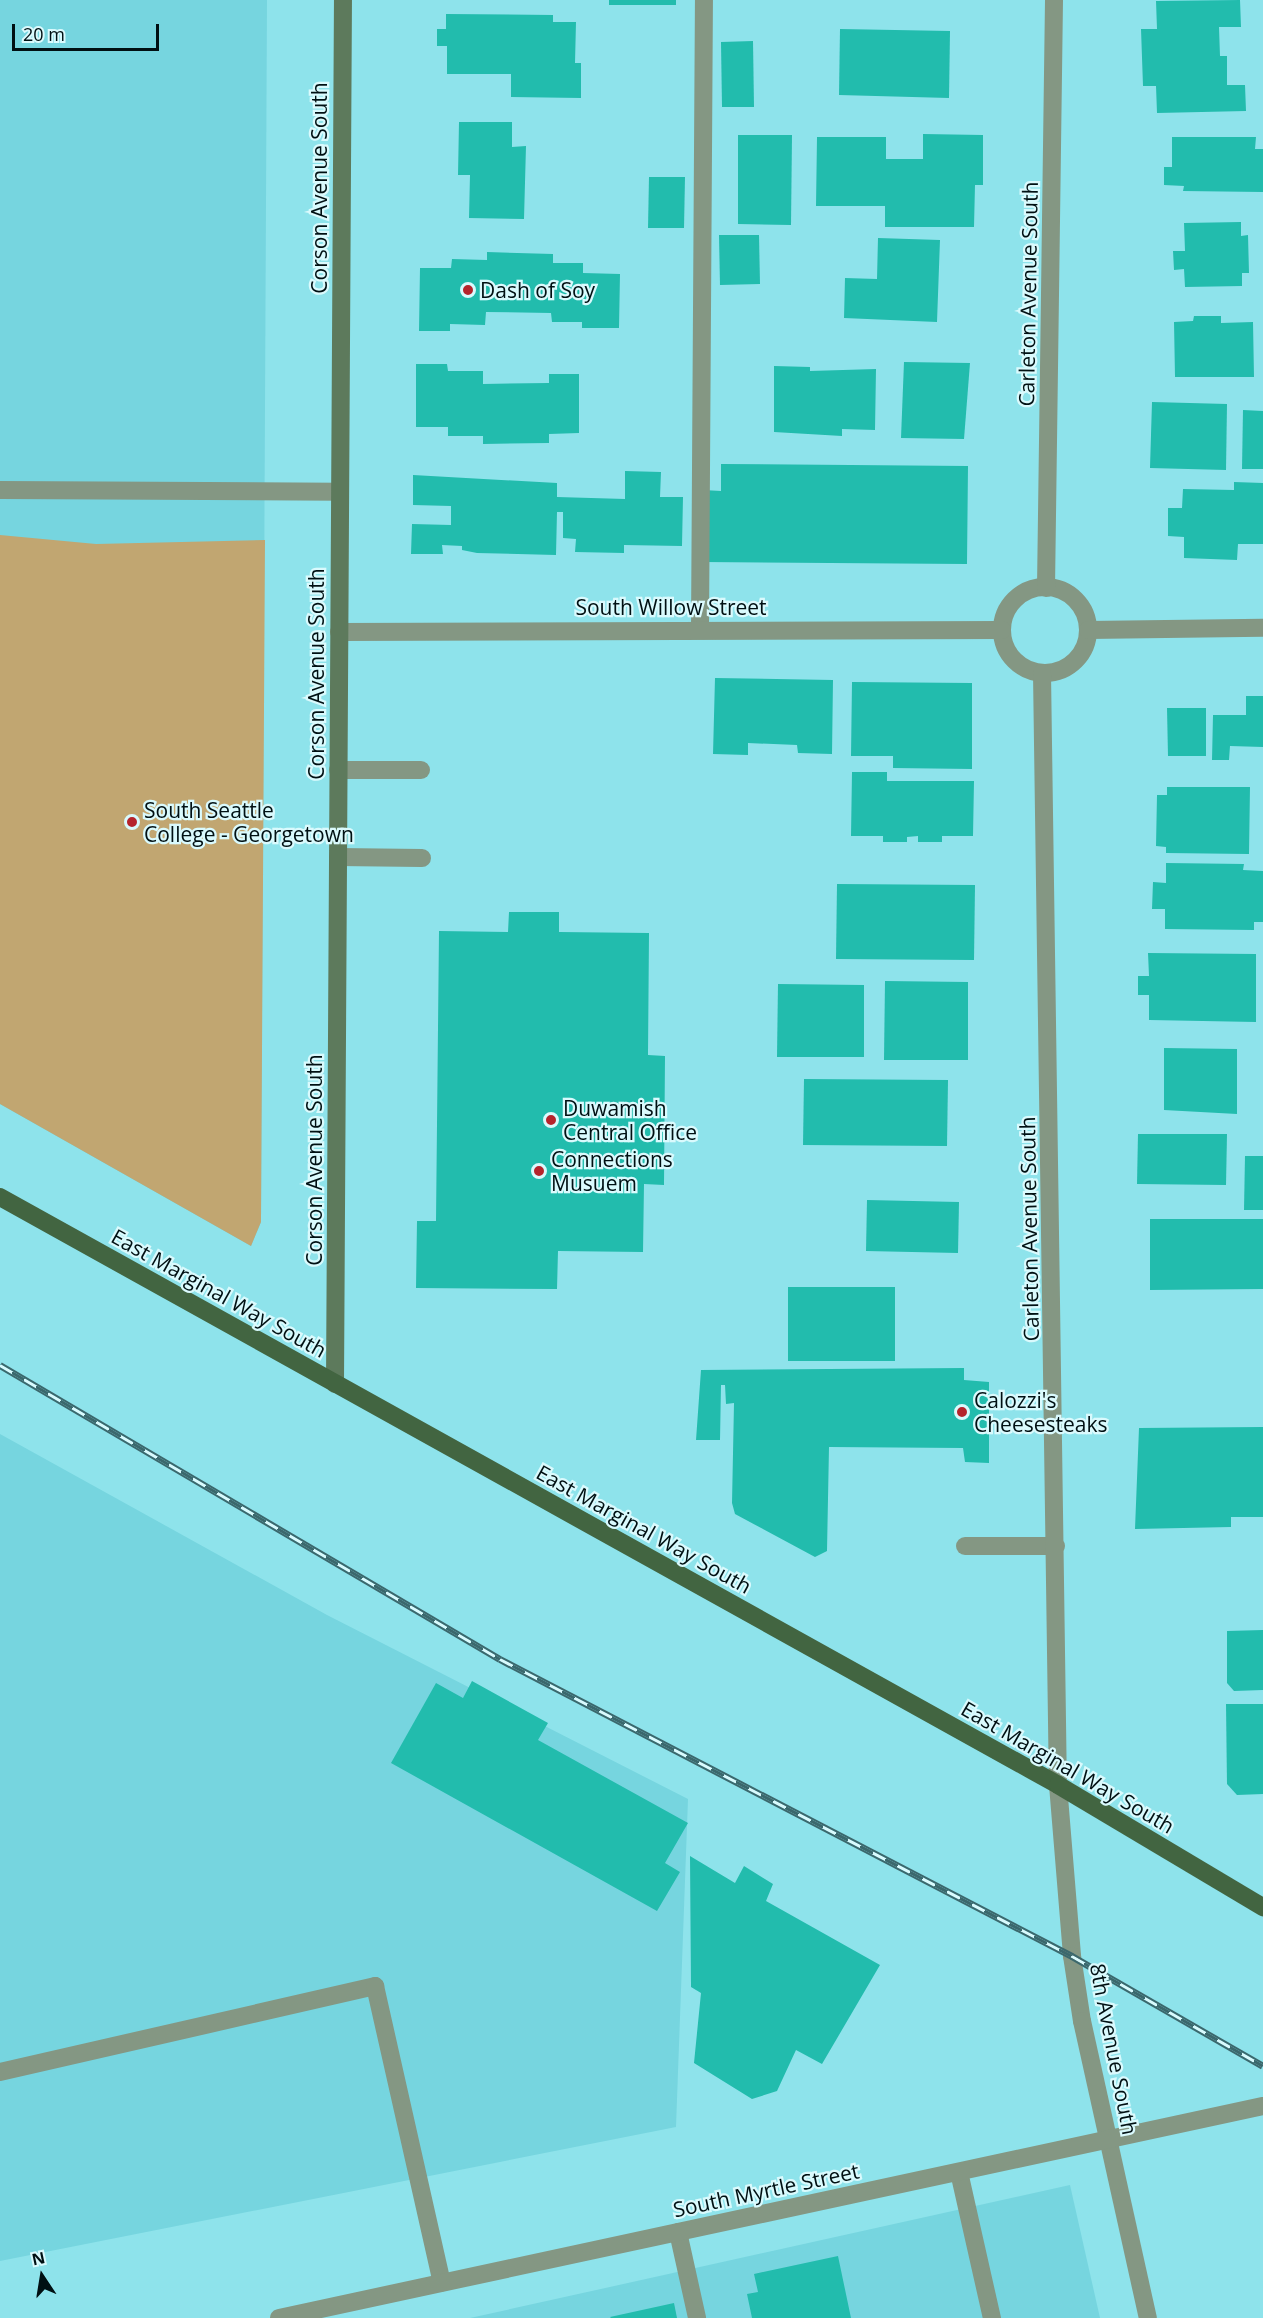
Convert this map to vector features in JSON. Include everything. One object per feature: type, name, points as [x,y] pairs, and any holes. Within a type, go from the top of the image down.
[{"type":"main road","name":"East Marginal Way South","points":[[0,1197],[1058,1785],[1263,1907]]},
{"type":"street","name":"Corson Avenue South","points":[[335,1383],[343,0]]},
{"type":"street","points":[[699,628],[704,0]]},
{"type":"street","name":"Carleton Avenue South","points":[[1046,588],[1054,0]]},
{"type":"street","points":[[0,490],[339,492]]},
{"type":"street","points":[[1046,588],[1057,589],[1081,606],[1088,630],[1084,650],[1076,660],[1065,669],[1042,673],[1015,661],[1007,650],[1002,630],[1007,611],[1016,599],[1028,591],[1046,588]]},
{"type":"street","name":"South Willow Street","points":[[339,632],[699,628],[1002,630]]},
{"type":"street","points":[[1088,630],[1263,628]]},
{"type":"street","name":"Carleton Avenue South","points":[[1042,673],[1058,1785]]},
{"type":"street","points":[[338,770],[421,770]]},
{"type":"street","points":[[338,857],[422,858]]},
{"type":"street","points":[[965,1546],[1056,1546]]},
{"type":"street","name":"8th Avenue South","points":[[1058,1785],[1072,1956],[1148,2318]]},
{"type":"street","points":[[0,2072],[375,1986],[442,2283]]},
{"type":"street","name":"South Myrtle Street","points":[[279,2318],[1263,2106]]},
{"type":"street","points":[[959,2172],[992,2318]]},
{"type":"street","points":[[678,2232],[697,2318]]},
{"type":"shaded area","name":"South Seattle College - Georgetown","points":[[0,0],[267,0],[261,1222],[251,1246],[0,1104]]},
{"type":"shaded area","points":[[0,535],[96,544],[265,540],[261,1222],[251,1246],[0,1104]]},
{"type":"shaded area","points":[[0,1434],[327,1615],[688,1799],[676,2127],[0,2261]]},
{"type":"shaded area","points":[[1070,2185],[1100,2318],[470,2318]]},
{"type":"building","points":[[609,0],[676,0],[676,5],[609,5]]},
{"type":"building","points":[[1240,0],[1241,27],[1219,27],[1220,56],[1227,56],[1227,85],[1245,85],[1246,111],[1157,113],[1156,86],[1143,86],[1141,29],[1157,29],[1156,1]]},
{"type":"building","points":[[446,14],[553,15],[553,22],[576,22],[575,63],[581,63],[581,98],[511,97],[511,74],[447,74],[447,46],[437,46],[437,29],[446,29]]},
{"type":"building","points":[[840,29],[950,31],[949,98],[839,95]]},
{"type":"building","points":[[753,41],[754,107],[722,107],[721,42]]},
{"type":"building","points":[[459,122],[512,122],[512,147],[526,146],[524,219],[469,218],[470,175],[458,175]]},
{"type":"building","points":[[923,134],[983,135],[983,185],[975,185],[974,227],[885,227],[885,206],[816,206],[817,137],[886,137],[886,159],[923,159]]},
{"type":"building","points":[[738,135],[792,135],[791,225],[738,224]]},
{"type":"building","points":[[1172,137],[1256,137],[1255,149],[1263,149],[1263,192],[1183,191],[1184,186],[1164,185],[1164,167],[1172,167]]},
{"type":"building","points":[[649,177],[685,177],[684,228],[648,228]]},
{"type":"building","points":[[1241,222],[1241,236],[1248,235],[1249,273],[1242,273],[1242,286],[1185,287],[1184,269],[1174,270],[1173,251],[1185,251],[1184,223]]},
{"type":"building","points":[[719,235],[759,235],[760,284],[720,285]]},
{"type":"building","points":[[878,238],[940,240],[937,322],[844,318],[845,278],[877,279]]},
{"type":"building","points":[[487,252],[553,254],[553,263],[583,263],[583,273],[620,274],[619,328],[582,328],[582,322],[552,322],[551,313],[486,312],[485,325],[450,324],[450,331],[419,331],[420,268],[451,268],[452,259],[487,260]]},
{"type":"building","points":[[1194,316],[1221,316],[1221,323],[1253,322],[1254,377],[1175,377],[1174,322],[1193,321]]},
{"type":"building","points":[[904,362],[970,363],[964,439],[901,438]]},
{"type":"building","points":[[416,364],[447,364],[448,371],[483,371],[483,384],[549,383],[549,374],[579,374],[579,433],[549,434],[549,443],[483,444],[483,436],[448,436],[448,427],[416,427]]},
{"type":"building","points":[[774,366],[810,367],[810,371],[876,369],[875,430],[842,429],[842,436],[774,432]]},
{"type":"building","points":[[1152,402],[1227,404],[1226,470],[1150,468]]},
{"type":"building","points":[[1243,410],[1263,411],[1263,469],[1242,469]]},
{"type":"building","points":[[721,464],[968,466],[967,564],[703,562],[703,490],[721,491]]},
{"type":"building","points":[[625,471],[661,472],[660,497],[683,497],[682,546],[624,545],[624,553],[575,552],[576,539],[563,538],[563,512],[557,512],[556,555],[477,553],[462,550],[462,546],[442,545],[443,554],[411,554],[412,524],[451,525],[451,506],[413,505],[413,475],[557,483],[557,497],[625,499]]},
{"type":"building","points":[[1234,482],[1263,483],[1263,544],[1238,544],[1237,560],[1184,558],[1184,537],[1168,536],[1168,508],[1182,508],[1183,489],[1234,490]]},
{"type":"building","points":[[715,678],[833,680],[832,754],[798,753],[797,745],[748,743],[748,755],[713,754]]},
{"type":"building","points":[[852,682],[972,683],[972,769],[893,768],[893,756],[851,756]]},
{"type":"building","points":[[1246,696],[1263,696],[1263,747],[1230,746],[1229,760],[1212,760],[1213,715],[1246,715]]},
{"type":"building","points":[[1167,708],[1206,708],[1206,756],[1168,756]]},
{"type":"building","points":[[852,772],[887,772],[887,781],[974,781],[973,836],[942,836],[942,842],[918,842],[918,836],[907,837],[907,842],[883,842],[883,836],[851,836]]},
{"type":"building","points":[[1167,787],[1250,787],[1249,854],[1166,853],[1166,847],[1156,846],[1157,795],[1167,795]]},
{"type":"building","points":[[1166,863],[1244,864],[1243,870],[1263,871],[1263,922],[1254,922],[1254,930],[1165,929],[1165,909],[1152,909],[1153,882],[1166,883]]},
{"type":"building","points":[[837,884],[975,885],[974,960],[836,959]]},
{"type":"building","name":"Duwamish Central Office","points":[[509,912],[559,912],[559,932],[649,933],[648,1055],[665,1056],[664,1185],[644,1184],[643,1252],[558,1251],[557,1289],[416,1288],[417,1221],[436,1221],[439,931],[508,932]]},
{"type":"building","points":[[1148,953],[1256,954],[1256,1022],[1149,1020],[1149,995],[1138,995],[1138,976],[1149,976]]},
{"type":"building","points":[[885,981],[968,982],[968,1060],[884,1060]]},
{"type":"building","points":[[778,984],[864,985],[864,1057],[777,1057]]},
{"type":"building","points":[[1164,1048],[1237,1049],[1237,1114],[1164,1110]]},
{"type":"building","points":[[804,1079],[948,1080],[947,1146],[803,1145]]},
{"type":"building","points":[[1138,1134],[1227,1134],[1226,1185],[1137,1184]]},
{"type":"building","points":[[1245,1156],[1263,1156],[1263,1210],[1244,1210]]},
{"type":"building","points":[[867,1200],[959,1202],[958,1253],[866,1251]]},
{"type":"building","points":[[1150,1219],[1263,1219],[1263,1289],[1150,1290]]},
{"type":"building","points":[[788,1287],[895,1287],[895,1361],[788,1361]]},
{"type":"building","points":[[964,1368],[964,1380],[989,1382],[989,1463],[965,1462],[963,1448],[829,1447],[827,1551],[815,1557],[735,1514],[732,1503],[734,1403],[726,1404],[725,1385],[721,1385],[720,1440],[696,1440],[701,1370]]},
{"type":"building","points":[[1263,1427],[1263,1517],[1231,1517],[1231,1527],[1135,1529],[1139,1428]]},
{"type":"building","points":[[1263,1630],[1263,1690],[1234,1691],[1227,1683],[1227,1631]]},
{"type":"building","points":[[472,1681],[548,1723],[538,1740],[688,1823],[665,1863],[680,1872],[657,1911],[391,1763],[436,1683],[463,1698]]},
{"type":"building","points":[[1226,1704],[1263,1704],[1263,1794],[1237,1795],[1227,1784]]},
{"type":"building","points":[[690,1856],[735,1883],[744,1866],[773,1884],[766,1901],[880,1965],[822,2064],[796,2050],[777,2091],[752,2099],[694,2063],[701,1993],[691,1987]]},
{"type":"building","points":[[838,2256],[851,2318],[752,2318],[747,2294],[758,2292],[754,2274]]},
{"type":"building","points":[[674,2303],[677,2318],[610,2317]]},
{"type":"railway","points":[[0,1365],[500,1659],[1072,1956],[1263,2066]]},
{"type":"place","name":"Dash of Soy","points":[[468,290]]},
{"type":"place","name":"South Seattle College - Georgetown","points":[[132,822]]},
{"type":"place","name":"Duwamish Central Office","points":[[551,1120]]},
{"type":"place","name":"Connections Musuem","points":[[539,1171]]},
{"type":"place","name":"Calozzi's Cheesesteaks","points":[[962,1412]]}]
